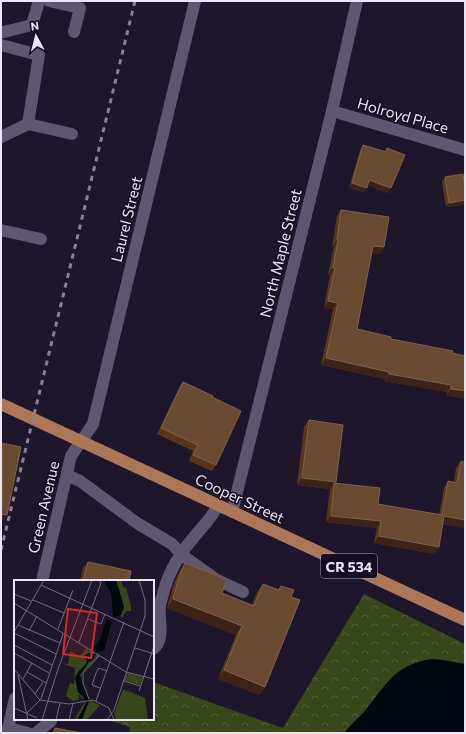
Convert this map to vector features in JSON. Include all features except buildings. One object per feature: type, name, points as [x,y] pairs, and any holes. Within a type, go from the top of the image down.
[{"type":"main road","name":"Cooper Street","points":[[1,404],[465,620]]},
{"type":"street","points":[[1,32],[32,25],[39,1]]},
{"type":"street","points":[[49,1],[80,8],[74,32]]},
{"type":"street","name":"Laurel Street","points":[[81,442],[93,424],[195,1]]},
{"type":"street","name":"North Maple Street","points":[[232,512],[332,111],[357,1]]},
{"type":"street","points":[[1,45],[39,55],[28,124]]},
{"type":"street","name":"Holroyd Place","points":[[332,111],[465,150]]},
{"type":"street","points":[[1,137],[28,124],[72,134]]},
{"type":"street","points":[[1,230],[41,239]]},
{"type":"street","name":"Green Avenue","points":[[42,580],[71,456],[81,442]]},
{"type":"street","points":[[67,475],[80,481],[137,523],[172,544],[181,554],[217,580],[243,592]]},
{"type":"street","points":[[154,648],[159,640],[161,628],[160,605],[165,588],[181,554],[194,536],[213,515],[218,505]]},
{"type":"street","points":[[14,702],[7,730],[28,733]]},
{"type":"street","points":[[36,733],[51,721]]},
{"type":"green space","points":[[364,594],[465,644],[465,733],[129,733],[130,727],[108,720],[154,720],[154,682],[283,728]]},
{"type":"shaded area","points":[[431,659],[465,664],[465,733],[345,733],[391,678],[407,666]]},
{"type":"railway","points":[[1,550],[135,1]]}]
